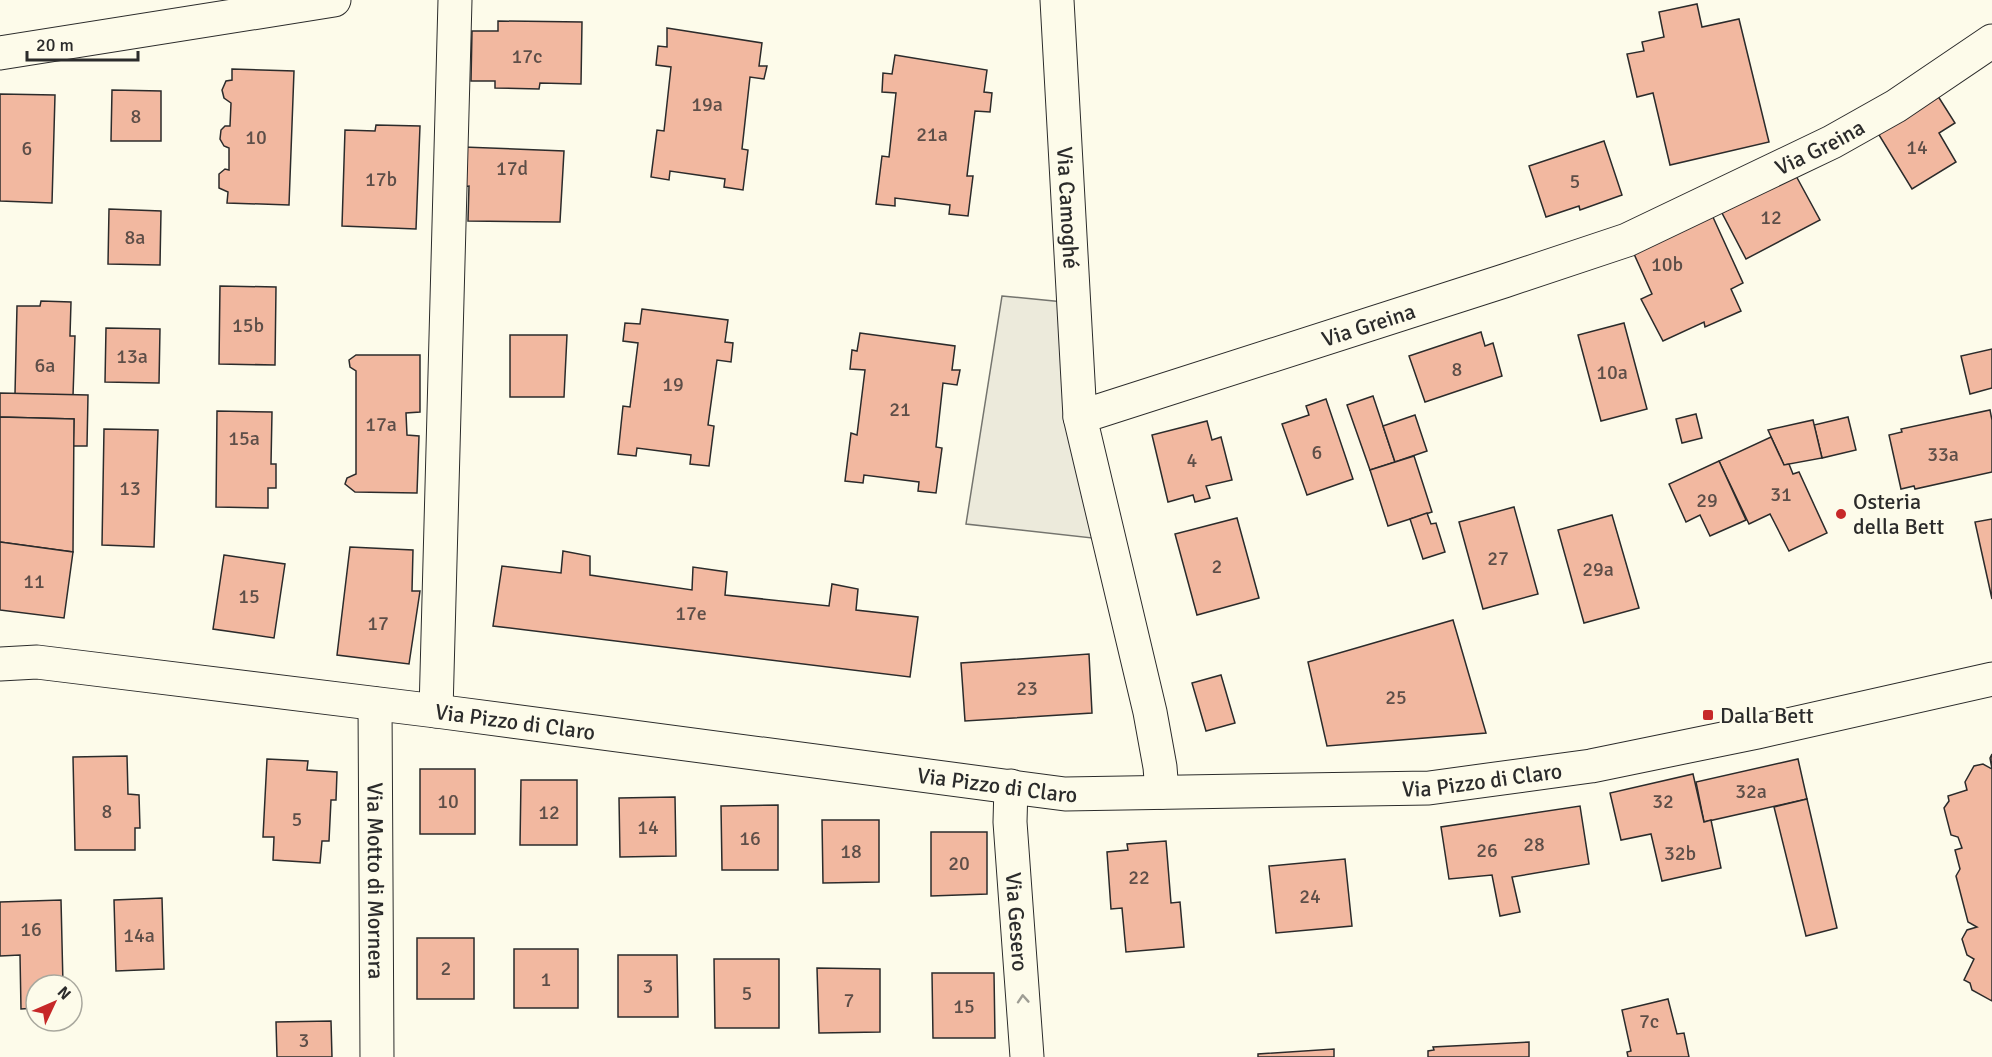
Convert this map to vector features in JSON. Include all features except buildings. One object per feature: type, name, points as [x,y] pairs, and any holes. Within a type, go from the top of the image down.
[{"type":"street","points":[[0,53],[334,0]]},
{"type":"street","points":[[436,711],[455,0]]},
{"type":"street","name":"Via Camoghé","points":[[1057,0],[1080,417]]},
{"type":"street","name":"Via Greina","points":[[1080,417],[1627,240],[1832,142],[1896,106],[1992,41]]},
{"type":"street","points":[[1080,417],[1150,712],[1162,792]]},
{"type":"street","name":"Via Pizzo di Claro","points":[[0,664],[37,662],[436,711],[1065,794],[1429,788],[1568,769],[1757,732],[1992,679]]},
{"type":"street","name":"Via Motto di Mornera","points":[[375,704],[377,1057]]},
{"type":"street","name":"Via Gesero","points":[[1011,786],[1010,822],[1027,1057]]},
{"type":"shaded area","points":[[1002,296],[1074,303],[1110,540],[966,524]]},
{"type":"place","name":"Osteria della Bett","points":[[1841,514]]},
{"type":"place","name":"Dalla Bett","points":[[1708,715]]}]
